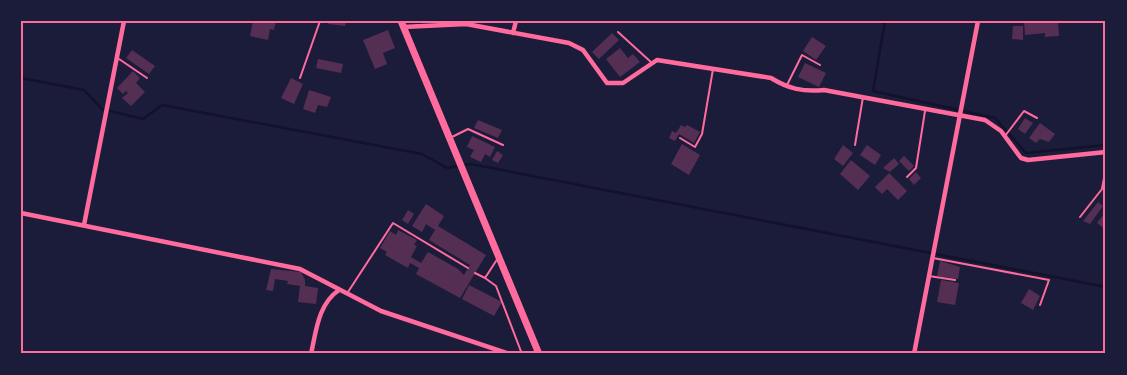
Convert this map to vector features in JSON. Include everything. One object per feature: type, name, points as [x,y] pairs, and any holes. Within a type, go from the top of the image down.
[{"type":"highway","points":[[402,24],[539,354]]},
{"type":"street","points":[[84,224],[124,21]]},
{"type":"street","points":[[481,27],[483,21]]},
{"type":"street","points":[[512,32],[516,21]]},
{"type":"street","points":[[914,354],[978,21]]},
{"type":"street","points":[[402,24],[466,24],[569,43],[583,50],[607,83],[623,82],[657,60],[771,78],[786,87],[807,92],[824,90],[960,115],[993,124],[1005,136],[1021,158],[1028,160],[1106,152]]},
{"type":"street","points":[[21,213],[84,224],[300,269],[381,311],[510,354]]},
{"type":"street","points":[[311,354],[320,315],[333,294],[339,290]]},
{"type":"street","points":[[585,354],[592,354]]},
{"type":"lane","points":[[300,78],[320,21]]},
{"type":"lane","points":[[618,32],[652,63]]},
{"type":"lane","points":[[786,87],[802,55],[820,64]]},
{"type":"lane","points":[[116,58],[147,78]]},
{"type":"lane","points":[[680,138],[695,147],[702,134],[713,69]]},
{"type":"lane","points":[[855,145],[863,97]]},
{"type":"lane","points":[[907,177],[916,168],[925,108]]},
{"type":"lane","points":[[1005,136],[1024,111],[1037,118]]},
{"type":"lane","points":[[450,138],[468,128],[503,145]]},
{"type":"lane","points":[[1080,217],[1102,189],[1106,167]]},
{"type":"lane","points":[[347,294],[393,223],[468,268]]},
{"type":"lane","points":[[485,278],[499,256]]},
{"type":"lane","points":[[933,258],[1049,280],[1040,305]]},
{"type":"lane","points":[[475,272],[496,286],[522,354]]},
{"type":"lane","points":[[929,276],[955,280]]},
{"type":"building","points":[[253,21],[276,21],[274,30],[270,29],[268,40],[250,36]]},
{"type":"building","points":[[328,21],[346,21],[345,26],[328,24]]},
{"type":"building","points":[[1024,21],[1058,21],[1059,36],[1045,37],[1045,33],[1025,35]]},
{"type":"building","points":[[1013,26],[1023,26],[1023,40],[1012,39]]},
{"type":"building","points":[[388,30],[395,48],[383,53],[387,64],[375,69],[363,40]]},
{"type":"building","points":[[612,33],[619,40],[599,59],[592,52]]},
{"type":"building","points":[[812,37],[826,46],[816,60],[803,51]]},
{"type":"building","points":[[620,48],[628,58],[633,54],[640,62],[620,77],[606,59]]},
{"type":"building","points":[[132,50],[155,66],[149,74],[126,58]]},
{"type":"building","points":[[318,59],[343,64],[341,73],[316,68]]},
{"type":"building","points":[[805,63],[826,73],[819,87],[798,77]]},
{"type":"building","points":[[133,71],[140,78],[136,83],[145,92],[131,106],[122,98],[128,93],[126,91],[123,94],[117,88]]},
{"type":"building","points":[[291,78],[303,84],[294,104],[281,98]]},
{"type":"building","points":[[309,90],[331,97],[327,107],[318,105],[315,113],[303,109]]},
{"type":"building","points":[[1025,118],[1033,123],[1025,134],[1018,129]]},
{"type":"building","points":[[478,120],[502,130],[498,138],[474,128]]},
{"type":"building","points":[[1040,123],[1055,134],[1049,142],[1040,139],[1036,143],[1029,138]]},
{"type":"building","points":[[681,125],[685,127],[687,125],[700,132],[694,143],[679,134],[675,141],[669,138],[672,131],[676,133]]},
{"type":"building","points":[[472,136],[495,147],[490,157],[485,154],[481,162],[470,157],[474,150],[467,147]]},
{"type":"building","points":[[682,144],[700,155],[689,175],[671,164]]},
{"type":"building","points":[[843,145],[853,153],[843,166],[834,159]]},
{"type":"building","points":[[867,145],[881,155],[875,165],[860,155]]},
{"type":"building","points":[[497,151],[503,155],[498,163],[492,160]]},
{"type":"building","points":[[904,156],[914,166],[909,171],[899,161]]},
{"type":"building","points":[[894,158],[899,164],[890,172],[883,168]]},
{"type":"building","points":[[851,160],[870,176],[858,190],[840,174]]},
{"type":"building","points":[[916,172],[921,178],[914,185],[909,179]]},
{"type":"building","points":[[889,173],[907,191],[898,200],[887,189],[882,194],[875,187]]},
{"type":"building","points":[[1098,202],[1103,206],[1090,224],[1083,221]]},
{"type":"building","points":[[426,204],[444,216],[438,226],[486,255],[460,298],[416,274],[419,268],[410,263],[408,268],[385,255],[387,252],[380,248],[390,231],[396,235],[398,230],[417,240],[414,245],[417,246],[411,257],[421,263],[428,252],[458,269],[464,275],[470,265],[429,240],[435,230],[426,224],[422,232],[412,226]]},
{"type":"building","points":[[408,210],[414,214],[408,224],[402,220]]},
{"type":"building","points":[[1106,211],[1106,230],[1097,223]]},
{"type":"building","points":[[940,261],[960,267],[958,279],[937,276]]},
{"type":"building","points":[[271,269],[301,272],[305,280],[305,286],[318,288],[316,304],[298,302],[300,286],[287,284],[288,281],[275,279],[273,291],[266,290]]},
{"type":"building","points":[[941,280],[959,283],[955,305],[937,302]]},
{"type":"building","points":[[469,285],[502,302],[494,316],[462,299]]},
{"type":"building","points":[[1029,289],[1040,296],[1033,310],[1021,303]]},
{"type":"waterway","points":[[885,21],[873,91],[995,118],[1026,153],[1106,145]]},
{"type":"waterway","points":[[21,78],[84,90],[102,109],[143,119],[162,105],[422,154],[447,168],[471,164],[1106,287]]}]
